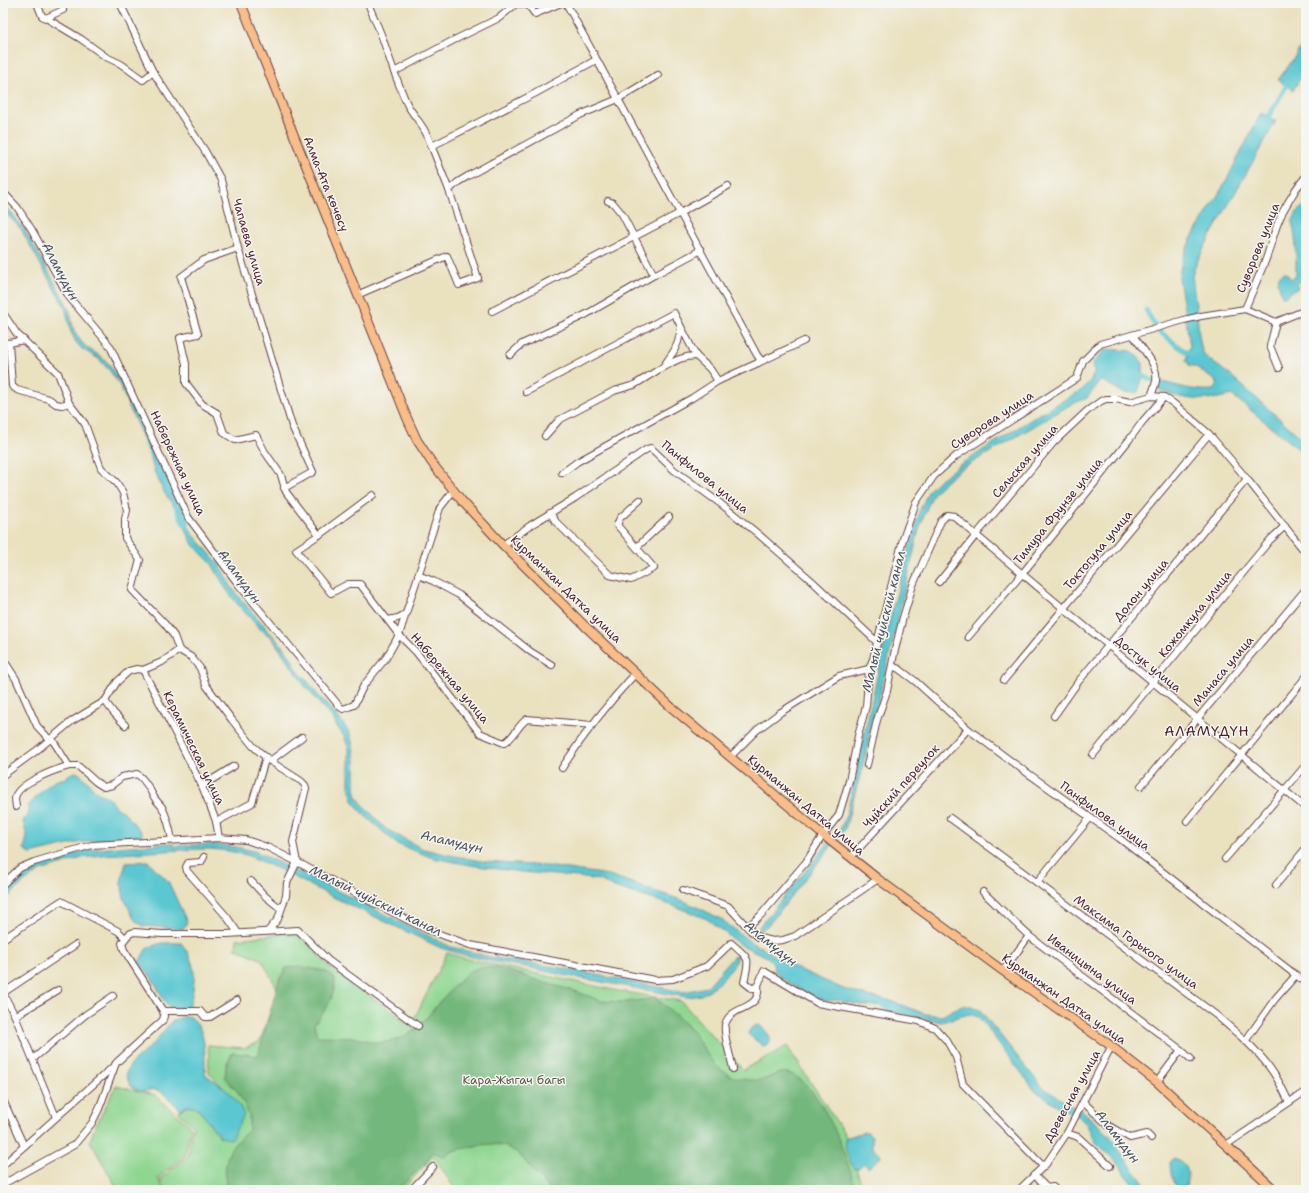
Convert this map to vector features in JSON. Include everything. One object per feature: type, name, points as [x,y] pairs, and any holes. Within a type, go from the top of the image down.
[{"type":"main road","name":"Алма-Ата көчөсү","points":[[241,3],[389,374]]},
{"type":"main road","name":"Курманжан Датка улица","points":[[389,374],[417,440],[432,464],[453,491],[503,545],[635,674],[672,708],[730,757],[878,879],[1111,1047],[1156,1082],[1275,1190]]},
{"type":"street","points":[[37,3],[42,16],[81,39],[106,57],[121,64],[143,80],[153,72]]},
{"type":"street","name":"Чапаева улица","points":[[120,3],[153,72],[206,152],[221,180],[238,248],[292,426],[313,472],[284,488]]},
{"type":"street","points":[[357,295],[447,256],[459,285],[478,278],[449,190],[432,146],[424,128],[410,109],[394,72],[382,36],[368,3]]},
{"type":"street","points":[[394,72],[499,18],[517,3],[528,5],[535,14],[561,3]]},
{"type":"street","points":[[566,3],[760,359],[758,363]]},
{"type":"street","points":[[46,18],[64,10]]},
{"type":"street","points":[[432,146],[534,94],[596,60]]},
{"type":"street","points":[[449,190],[468,176],[580,116],[618,99],[658,75]]},
{"type":"street","name":"Суворова улица","points":[[1245,309],[1266,259],[1283,211],[1296,189],[1306,176]]},
{"type":"street","points":[[492,311],[680,213],[728,186]]},
{"type":"street","name":"Набережная улица","points":[[3,192],[17,206],[69,297],[110,346],[188,517],[239,585],[340,708],[343,709],[354,704],[364,685],[386,658],[400,636],[440,508],[453,491]]},
{"type":"street","points":[[608,201],[617,207],[654,275]]},
{"type":"street","points":[[238,248],[204,260],[181,277],[198,334],[180,338],[186,364],[186,382],[202,404],[217,413],[224,433],[235,440],[256,435],[281,476],[286,492],[319,535]]},
{"type":"street","points":[[510,355],[522,344],[585,315],[700,250]]},
{"type":"street","name":"Суворова улица","points":[[749,929],[806,862],[823,835],[839,816],[850,781],[858,736],[866,706],[869,669],[902,539],[916,502],[934,476],[956,456],[1077,378],[1083,361],[1100,344],[1201,316],[1245,309],[1276,322]]},
{"type":"street","points":[[1279,368],[1270,346],[1276,322],[1306,310]]},
{"type":"street","points":[[3,313],[17,334],[58,373],[68,403],[85,424],[101,468],[117,483],[123,493],[127,510],[125,520],[125,538],[140,560],[132,590],[165,624],[174,636],[179,650],[191,657],[200,668],[206,685],[253,746],[268,759],[305,785],[306,788],[293,842],[296,864],[287,883],[286,896],[278,919],[268,931]]},
{"type":"street","points":[[526,392],[674,313],[696,356],[710,369],[718,381]]},
{"type":"street","points":[[663,367],[674,351],[678,342],[681,328]]},
{"type":"street","points":[[1133,335],[1138,343],[1147,352],[1154,367],[1156,379],[1151,396],[1164,397],[1173,403],[1208,434],[1247,479],[1306,553]]},
{"type":"street","points":[[24,340],[6,343],[12,386],[17,390],[49,399],[56,404],[62,405],[68,403]]},
{"type":"street","points":[[562,473],[577,462],[686,402],[718,381],[804,341]]},
{"type":"street","points":[[545,436],[559,420],[614,391],[634,385],[679,359],[688,356],[696,356]]},
{"type":"street","name":"Сельская улица","points":[[939,582],[976,535],[1054,442],[1095,405],[1106,399],[1116,399],[1130,402],[1151,396]]},
{"type":"street","name":"Тимура Фрунзе улица","points":[[968,638],[1022,574],[1130,440],[1143,421],[1164,397]]},
{"type":"street","name":"Токтогула улица","points":[[1004,680],[1208,434]]},
{"type":"street","name":"Панфилова улица","points":[[503,545],[646,449],[651,448],[674,470],[721,504],[757,533],[812,581],[877,642]]},
{"type":"street","name":"Долон улица","points":[[1054,716],[1078,682],[1247,479]]},
{"type":"street","points":[[374,495],[296,550],[331,593],[348,584],[360,584],[400,636]]},
{"type":"street","points":[[550,513],[556,522],[610,575],[631,580],[654,568],[618,525],[620,518],[640,500]]},
{"type":"street","name":"Достук улица","points":[[892,666],[902,621],[913,585],[941,521],[947,515],[954,516],[1064,609],[1306,808]]},
{"type":"street","points":[[637,547],[669,517]]},
{"type":"street","name":"Кожомкула улица","points":[[1093,755],[1270,540],[1285,526]]},
{"type":"street","points":[[418,575],[459,595],[531,652],[552,665]]},
{"type":"street","name":"Манаса улица","points":[[1141,786],[1306,589]]},
{"type":"street","points":[[388,620],[398,618],[407,613]]},
{"type":"street","name":"Набережная улица","points":[[400,636],[416,652],[480,733],[504,743],[511,739],[522,723],[527,719],[592,725]]},
{"type":"street","points":[[3,775],[51,739],[72,721],[105,701],[117,682],[129,671],[137,669],[143,670],[162,662],[179,650]]},
{"type":"street","points":[[3,659],[16,679],[37,726],[51,739],[69,766]]},
{"type":"street","points":[[867,765],[877,720],[887,692],[892,666]]},
{"type":"street","name":"Панфилова улица","points":[[892,666],[915,680],[968,730],[1119,838],[1306,983]]},
{"type":"street","points":[[730,757],[758,730],[781,712],[839,676],[869,669]]},
{"type":"street","name":"Керамическая улица","points":[[143,670],[202,786],[216,822],[219,838]]},
{"type":"street","points":[[562,768],[580,740],[611,700],[635,674]]},
{"type":"street","points":[[1187,821],[1306,676]]},
{"type":"street","points":[[105,701],[125,726]]},
{"type":"street","name":"Чуйский переулок","points":[[851,857],[968,730]]},
{"type":"street","points":[[216,822],[252,803],[268,759],[302,737]]},
{"type":"street","points":[[1225,859],[1306,765]]},
{"type":"street","points":[[16,807],[15,797],[19,790],[31,781],[50,772],[69,766],[78,766],[104,787],[112,785],[122,776],[137,774],[150,788],[153,796],[161,807],[168,823],[172,840]]},
{"type":"street","points":[[202,786],[234,766]]},
{"type":"street","name":"Максима Горького улица","points":[[950,818],[1216,1015],[1246,1040],[1276,1077],[1289,1102]]},
{"type":"street","points":[[1037,882],[1090,818]]},
{"type":"street","points":[[3,884],[20,868],[72,850],[92,845],[219,838],[246,840],[267,847],[296,864],[428,930],[470,945],[655,980],[673,979],[707,966],[731,943],[746,957],[748,963],[744,982],[753,989],[758,985],[764,971],[817,1003],[919,1021],[935,1028],[947,1041],[956,1057],[963,1084],[1044,1166]]},
{"type":"street","points":[[1276,885],[1306,848]]},
{"type":"street","points":[[204,857],[201,862],[188,863],[186,867],[227,917],[238,933]]},
{"type":"street","points":[[683,890],[728,906],[749,929],[760,938],[773,941],[795,936],[878,879]]},
{"type":"street","points":[[251,881],[264,896],[281,909]]},
{"type":"street","name":"Иваницына улица","points":[[983,892],[1028,936],[1191,1059]]},
{"type":"street","points":[[3,939],[61,901],[118,931],[125,938]]},
{"type":"street","points":[[3,1165],[163,1020],[163,1011],[124,950],[122,943],[129,934],[134,932],[169,934],[298,930],[329,961],[418,1026]]},
{"type":"street","points":[[1004,971],[1028,936]]},
{"type":"street","points":[[56,1117],[15,1016],[3,993],[75,945]]},
{"type":"street","points":[[1246,1040],[1275,999],[1296,975]]},
{"type":"street","points":[[733,1069],[725,1033],[725,1025],[728,1018],[736,1011],[754,1002],[759,992],[758,985]]},
{"type":"street","points":[[15,1016],[58,990]]},
{"type":"street","points":[[33,1059],[84,1015],[113,996]]},
{"type":"street","points":[[163,1011],[200,1011],[205,1017],[210,1017],[237,1000]]},
{"type":"street","name":"Древесная улица","points":[[1019,1190],[1044,1166],[1068,1130],[1111,1047]]},
{"type":"street","points":[[1156,1082],[1181,1050]]},
{"type":"street","points":[[3,1184],[74,1145],[92,1122],[99,1109],[116,1064]]},
{"type":"street","points":[[1226,1145],[1306,1091]]},
{"type":"street","points":[[3,1100],[24,1146]]},
{"type":"street","points":[[1082,1103],[1108,1126],[1130,1138],[1147,1134],[1151,1138]]},
{"type":"street","points":[[1068,1130],[1110,1166]]},
{"type":"street","points":[[411,1190],[433,1167]]},
{"type":"street","points":[[1034,1175],[1047,1188],[1053,1187],[1056,1190]]},
{"type":"green space","name":"Кара-Жыгач багы","points":[[297,932],[328,966],[411,1025],[447,953],[467,959],[618,991],[681,1001],[743,1070],[787,1046],[846,1136],[863,1190],[455,1190],[434,1156],[402,1190],[165,1190],[160,1179],[188,1156],[193,1126],[178,1112],[186,1106],[198,1108],[220,1137],[241,1108],[208,1071],[208,1045],[245,1048],[260,1041],[278,990],[262,960],[236,948],[237,939]]},
{"type":"green space","name":"Кара-Жыгач багы","points":[[298,966],[325,971],[335,979],[333,993],[329,1003],[314,1024],[317,1036],[352,1037],[379,1043],[404,1037],[416,1029],[469,971],[482,967],[509,971],[575,991],[601,1001],[627,1002],[655,998],[671,1011],[695,1035],[714,1064],[731,1076],[736,1078],[758,1080],[777,1074],[787,1073],[799,1079],[811,1090],[821,1105],[840,1142],[855,1190],[550,1190],[518,1153],[507,1147],[494,1144],[479,1145],[453,1151],[445,1157],[433,1152],[426,1162],[397,1190],[226,1190],[225,1174],[227,1159],[233,1146],[249,1130],[249,1116],[237,1091],[225,1078],[226,1065],[232,1053],[258,1056],[279,980],[286,968]]},
{"type":"green space","points":[[116,1086],[155,1095],[191,1127],[185,1156],[158,1178],[163,1190],[118,1190],[90,1141],[95,1127]]},
{"type":"water","points":[[1306,39],[1306,70],[1293,90],[1278,80]]},
{"type":"water","points":[[1261,113],[1276,121],[1211,235],[1192,275],[1199,336],[1202,351],[1207,358],[1230,375],[1306,442],[1306,455],[1232,395],[1212,399],[1183,398],[1164,392],[1155,387],[1158,381],[1192,389],[1214,390],[1218,383],[1196,367],[1189,365],[1186,360],[1190,346],[1179,277],[1182,260],[1191,239],[1224,185]]},
{"type":"water","points":[[1306,204],[1306,280],[1298,282],[1297,289],[1287,296],[1282,296],[1278,283],[1279,276],[1285,272],[1291,279],[1296,276],[1294,228],[1292,222],[1297,212]]},
{"type":"water","points":[[3,206],[11,212],[23,227],[40,256],[65,301],[70,312],[73,328],[80,340],[86,347],[109,364],[120,380],[151,443],[160,475],[193,534],[219,564],[239,597],[284,648],[297,670],[338,717],[349,732],[355,760],[355,789],[357,797],[386,829],[423,849],[449,855],[486,862],[547,866],[609,875],[684,901],[701,909],[721,919],[752,943],[763,948],[783,962],[843,989],[888,1000],[925,1014],[942,1016],[962,1005],[980,1010],[1042,1087],[1084,1112],[1110,1136],[1146,1186],[1152,1190],[1137,1190],[1134,1184],[1125,1175],[1120,1165],[1096,1143],[1086,1124],[1081,1118],[1059,1107],[1036,1092],[979,1017],[969,1014],[941,1022],[891,1012],[878,1005],[865,1006],[837,1000],[826,1001],[803,991],[780,977],[774,970],[773,963],[767,957],[739,944],[707,919],[674,906],[611,886],[600,880],[477,866],[433,858],[397,844],[361,812],[353,800],[349,787],[349,749],[344,736],[333,718],[305,686],[272,638],[258,627],[235,601],[226,589],[212,564],[193,545],[179,514],[164,492],[155,473],[147,447],[119,384],[99,359],[82,349],[76,342],[71,332],[65,307],[21,229],[3,210]]},
{"type":"water","points":[[1105,349],[1132,351],[1143,363],[1143,376],[1138,392],[1124,393],[1101,380],[1087,398],[1070,405],[958,471],[934,492],[919,529],[878,703],[870,728],[867,750],[845,829],[775,917],[760,931],[759,927],[841,828],[847,812],[890,619],[919,512],[929,490],[940,479],[961,464],[1038,415],[1082,390],[1091,380],[1095,372],[1092,365]]},
{"type":"water","points":[[76,772],[80,774],[98,793],[108,797],[116,807],[125,813],[142,833],[141,837],[104,839],[77,843],[30,854],[24,849],[27,837],[23,821],[28,814],[28,806],[49,785]]},
{"type":"water","points":[[172,843],[174,846],[210,844],[254,851],[451,947],[490,957],[561,968],[684,992],[707,987],[733,957],[737,956],[736,962],[723,979],[708,991],[701,995],[686,997],[491,961],[441,948],[331,896],[279,869],[247,855],[212,849],[102,855],[82,858],[40,871],[23,883],[3,902],[3,892],[23,874],[41,865],[87,850]]},
{"type":"water","points":[[148,861],[168,881],[187,922],[183,929],[143,926],[134,919],[124,898],[121,882],[126,863]]},
{"type":"water","points":[[161,943],[181,943],[187,951],[193,966],[194,974],[193,989],[189,1007],[175,1009],[166,1004],[151,977],[139,962],[147,948]]},
{"type":"water","points":[[189,1016],[195,1021],[202,1034],[205,1050],[205,1074],[233,1097],[244,1115],[231,1139],[220,1137],[198,1108],[186,1106],[181,1110],[168,1097],[159,1091],[136,1090],[131,1086],[128,1080],[126,1073],[131,1064],[156,1041],[170,1023],[179,1018]]},
{"type":"water","points":[[759,1025],[766,1031],[770,1038],[768,1044],[763,1046],[748,1034],[752,1028]]},
{"type":"water","points":[[868,1132],[872,1136],[872,1147],[880,1154],[881,1157],[868,1168],[864,1163],[859,1168],[854,1169],[846,1150],[845,1138]]},
{"type":"water","points":[[1174,1158],[1186,1167],[1188,1179],[1185,1190],[1178,1190],[1173,1180],[1170,1161]]},
{"type":"waterway","points":[[1265,123],[1289,81]]},
{"type":"waterway","points":[[1146,310],[1154,324]]},
{"type":"waterway","points":[[1159,331],[1188,353],[1194,352]]},
{"type":"waterway","points":[[1143,376],[1159,383]]},
{"type":"waterway","name":"Аламүдүн","points":[[148,441],[186,523]]},
{"type":"district","name":"АЛАМҮДҮН","points":[[1207,731]]},
{"type":"water label","name":"Малый чуйский канал","points":[[883,621]]},
{"type":"water label","name":"Малый чуйский канал","points":[[376,900]]}]
